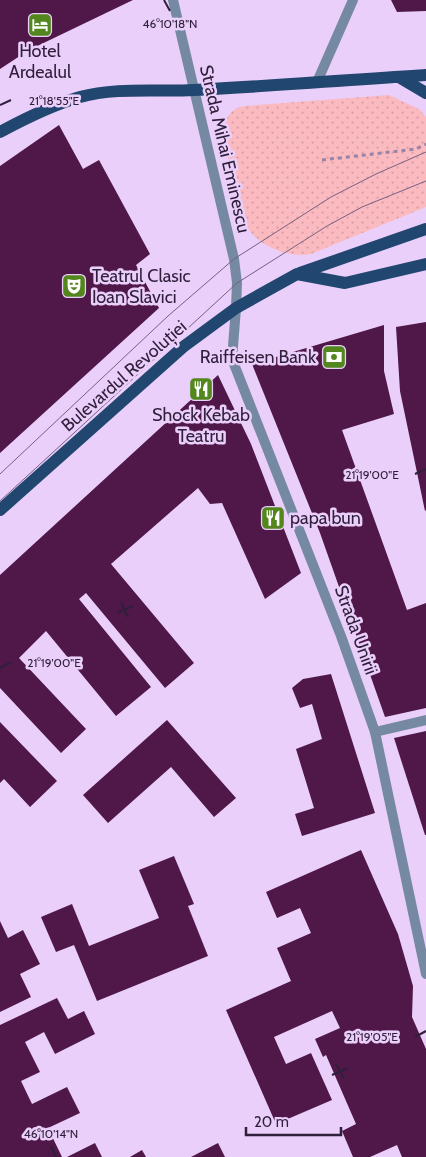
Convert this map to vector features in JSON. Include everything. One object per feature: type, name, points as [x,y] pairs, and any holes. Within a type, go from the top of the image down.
[{"type":"main road","points":[[0,132],[30,116],[81,96],[105,92],[193,90],[426,75]]},
{"type":"main road","points":[[399,77],[426,93]]},
{"type":"main road","name":"Bulevardul Revoluției","points":[[0,510],[183,347],[236,308],[297,274],[426,229]]},
{"type":"main road","points":[[297,274],[345,283],[426,264]]},
{"type":"street","name":"Strada Mihai Eminescu","points":[[173,0],[234,259],[237,283],[236,308]]},
{"type":"street","points":[[317,82],[353,0]]},
{"type":"street","name":"Strada Unirii","points":[[236,308],[232,359],[342,636],[375,732],[426,974]]},
{"type":"street","points":[[375,732],[426,720]]},
{"type":"path","points":[[322,160],[416,149],[426,144]]},
{"type":"shaded area","points":[[389,95],[419,109],[426,117],[426,207],[311,254],[286,253],[261,242],[245,223],[234,182],[222,129],[230,114],[236,109],[245,106]]},
{"type":"building","name":"Hotel Ardealul","points":[[0,0],[133,0],[29,50],[0,69]]},
{"type":"building","points":[[391,0],[426,0],[426,11],[397,12]]},
{"type":"building","name":"Teatrul Clasic Ioan Slavici","points":[[59,125],[83,169],[99,160],[150,254],[136,265],[159,308],[0,453],[0,166]]},
{"type":"building","points":[[426,322],[425,511],[400,391],[396,327]]},
{"type":"building","points":[[384,325],[384,371],[394,414],[342,430],[407,610],[426,603],[426,708],[385,717],[320,533],[252,364]]},
{"type":"building","points":[[218,375],[251,444],[301,573],[265,599],[222,503],[210,504],[198,488],[111,564],[194,663],[165,688],[86,593],[79,599],[151,687],[116,716],[46,631],[19,658],[86,729],[61,753],[0,688],[0,575]]},
{"type":"building","points":[[331,674],[375,813],[302,836],[295,814],[314,808],[296,749],[322,739],[312,704],[300,708],[292,688],[303,679]]},
{"type":"building","points":[[167,720],[236,798],[214,817],[171,767],[108,823],[83,795]]},
{"type":"building","points":[[0,722],[57,781],[30,807],[4,779],[0,783]]},
{"type":"building","points":[[426,731],[426,835],[425,835],[394,738]]},
{"type":"building","points":[[361,850],[398,934],[413,986],[412,1017],[426,1049],[426,1157],[402,1157],[397,1145],[370,1157],[353,1157],[342,1131],[356,1124],[326,1055],[323,1057],[315,1039],[340,1028],[332,1011],[274,1037],[286,1064],[311,1053],[332,1100],[276,1124],[226,1010],[291,981],[277,948],[311,933],[300,908],[277,918],[266,892]]},
{"type":"building","points":[[174,856],[194,904],[188,906],[208,956],[97,1001],[74,945],[56,952],[41,917],[72,904],[89,946],[159,918],[139,870]]},
{"type":"building","points":[[0,921],[8,938],[23,930],[40,964],[20,974],[31,997],[0,1012]]},
{"type":"building","points":[[57,998],[68,1019],[84,1011],[95,1034],[55,1054],[44,1032],[25,1042],[40,1072],[21,1081],[32,1104],[67,1087],[80,1113],[48,1128],[62,1157],[0,1157],[0,1025]]},
{"type":"building","points":[[95,1143],[102,1157],[67,1157]]},
{"type":"building","points":[[218,1143],[225,1157],[191,1157]]},
{"type":"building","points":[[142,1150],[146,1157],[130,1157]]},
{"type":"tram line","points":[[0,474],[168,316],[234,259],[331,197],[376,174],[426,152]]},
{"type":"tram line","points":[[0,501],[237,283],[327,226],[362,207],[426,181]]},
{"type":"place","name":"Hotel Ardealul","points":[[40,25]]},
{"type":"place","name":"Teatrul Clasic Ioan Slavici","points":[[74,286]]},
{"type":"place","name":"Raiffeisen Bank","points":[[334,357]]},
{"type":"place","name":"Shock Kebab Teatru","points":[[201,389]]},
{"type":"place","name":"papa bun","points":[[273,518]]}]
